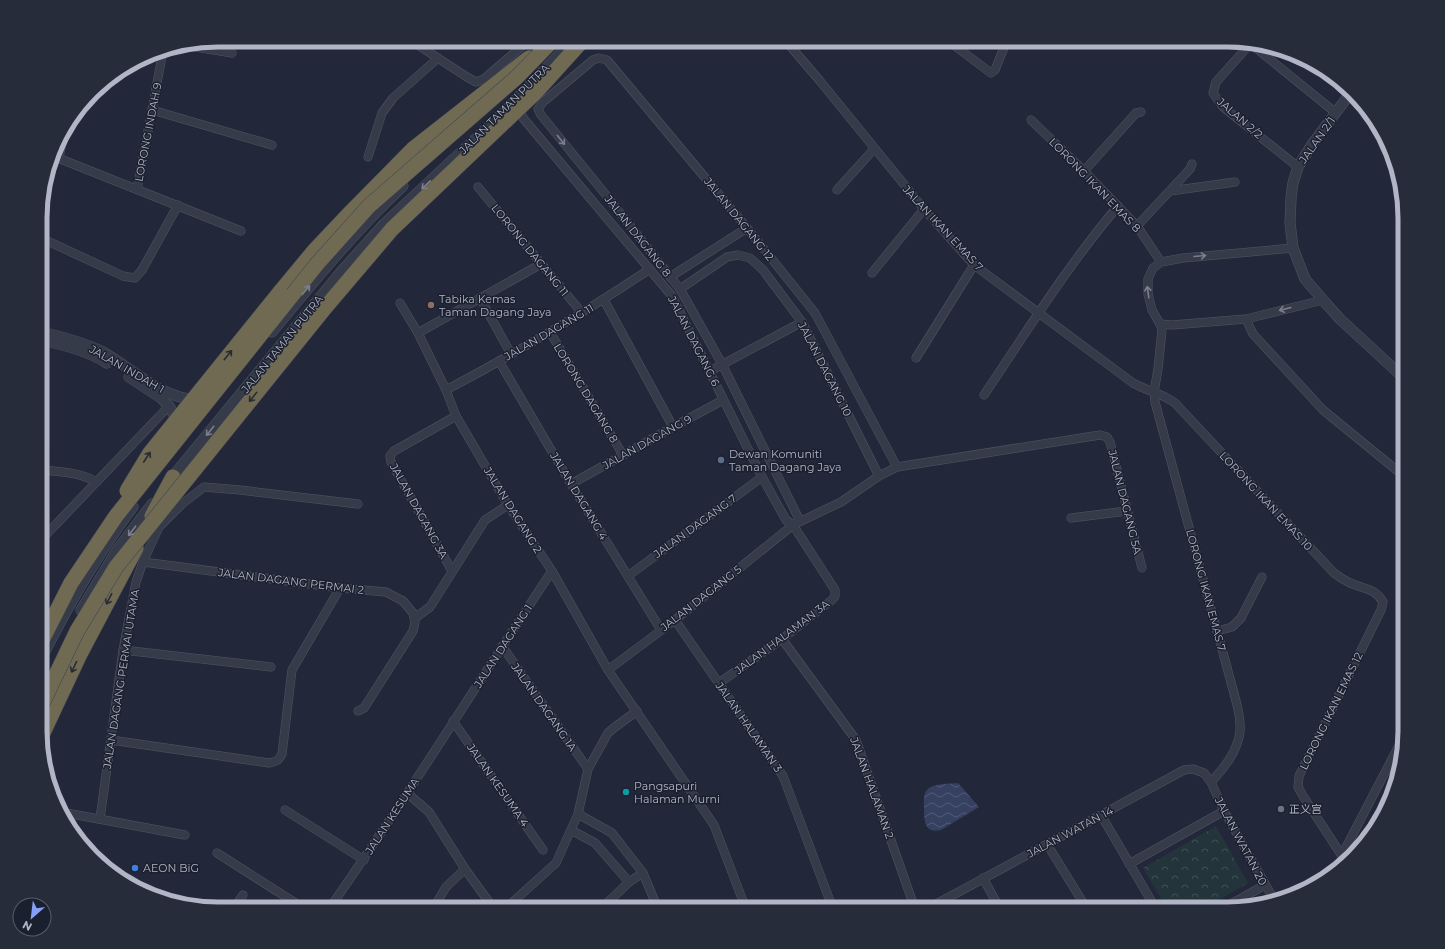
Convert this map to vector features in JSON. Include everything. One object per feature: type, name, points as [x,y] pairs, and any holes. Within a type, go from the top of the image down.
[{"type":"highway","points":[[116,516],[128,488],[150,453],[314,251],[413,148],[544,47]]},
{"type":"highway","points":[[47,632],[71,583],[116,516],[317,264],[368,206],[517,77],[546,47]]},
{"type":"highway","points":[[47,695],[77,631],[116,567],[324,309],[392,229],[536,92],[577,47]]},
{"type":"highway","points":[[373,214],[391,184],[403,169],[447,122]]},
{"type":"highway","points":[[47,726],[79,656],[173,477]]},
{"type":"street","points":[[421,47],[467,78],[476,82],[484,79],[521,47]]},
{"type":"street","name":"JALAN TAMAN PUTRA","points":[[47,649],[61,621],[112,534],[214,402],[334,258],[373,214],[518,78],[547,47]]},
{"type":"street","name":"JALAN TAMAN PUTRA","points":[[47,677],[70,628],[117,550],[173,477],[340,273],[384,224],[503,113],[566,47]]},
{"type":"street","name":"JALAN IKAN EMAS 7","points":[[791,47],[924,209],[974,265],[1133,383],[1154,392]]},
{"type":"street","points":[[956,47],[986,71],[991,73],[995,70],[1004,47]]},
{"type":"street","points":[[200,48],[232,53]]},
{"type":"street","name":"JALAN 2/2","points":[[1247,48],[1216,82],[1213,93],[1223,106],[1298,168]]},
{"type":"street","points":[[1257,49],[1336,113]]},
{"type":"street","name":"LORONG INDAH 9","points":[[137,189],[162,56]]},
{"type":"street","points":[[368,157],[382,113],[393,98],[438,58]]},
{"type":"street","name":"JALAN DAGANG 12","points":[[538,109],[543,102],[593,60],[600,58],[606,60],[747,228],[815,313],[897,467]]},
{"type":"street","points":[[520,95],[519,106],[523,118]]},
{"type":"street","name":"JALAN 2/1","points":[[1348,97],[1313,143],[1298,168],[1293,183],[1291,198],[1290,223],[1293,248],[1306,278],[1323,300],[1340,319],[1398,373]]},
{"type":"street","name":"JALAN DAGANG 8","points":[[538,109],[541,116],[680,289],[722,364],[796,523]]},
{"type":"street","points":[[152,110],[272,145]]},
{"type":"street","points":[[1084,171],[1136,114],[1141,112]]},
{"type":"street","points":[[503,113],[523,118]]},
{"type":"street","name":"JALAN DAGANG 6","points":[[523,118],[672,296],[762,477],[786,520],[796,523]]},
{"type":"street","name":"LORONG IKAN EMAS 8","points":[[1031,120],[1084,171],[1137,226],[1161,262]]},
{"type":"street","points":[[837,190],[874,148]]},
{"type":"street","name":"LORONG INDAH 9","points":[[58,158],[241,231]]},
{"type":"street","points":[[1137,226],[1190,169],[1192,164]]},
{"type":"street","points":[[1170,191],[1235,182]]},
{"type":"street","name":"LORONG DAGANG 11","points":[[478,187],[582,313]]},
{"type":"street","points":[[47,240],[123,276],[135,278],[142,270],[178,205]]},
{"type":"street","points":[[984,395],[1038,313],[1101,226],[1118,206]]},
{"type":"street","points":[[872,273],[924,209]]},
{"type":"street","points":[[670,277],[747,228]]},
{"type":"street","points":[[1293,248],[1183,258],[1161,262],[1153,268],[1147,287],[1152,310],[1160,324],[1172,325],[1246,319],[1323,300]]},
{"type":"street","name":"JALAN DAGANG 10","points":[[680,289],[727,257],[738,255],[750,258],[762,270],[802,322],[879,476]]},
{"type":"street","points":[[418,333],[541,264]]},
{"type":"street","points":[[916,358],[974,265]]},
{"type":"street","name":"JALAN DAGANG 11","points":[[446,390],[550,332],[604,300],[650,270]]},
{"type":"street","points":[[480,298],[512,354]]},
{"type":"street","points":[[604,300],[673,426]]},
{"type":"street","name":"JALAN DAGANG 2","points":[[400,303],[418,333],[446,390],[456,416],[508,506],[552,571],[608,670],[714,825],[743,902]]},
{"type":"street","points":[[1246,319],[1253,334],[1323,410],[1398,471]]},
{"type":"street","points":[[710,371],[802,322]]},
{"type":"street","name":"LORONG IKAN EMAS 7","points":[[1160,324],[1162,330],[1154,392],[1157,411],[1240,717],[1240,732],[1231,757],[1222,771],[1211,782]]},
{"type":"street","name":"LORONG DAGANG 8","points":[[550,332],[623,455]]},
{"type":"street","name":"JALAN INDAH 1","points":[[47,333],[67,338],[102,352],[173,395],[187,399],[214,402]]},
{"type":"street","name":"JALAN INDAH 1","points":[[47,341],[58,343],[100,359],[161,398],[169,406],[180,426],[184,439]]},
{"type":"street","name":"JALAN DAGANG 4","points":[[499,361],[571,484],[661,630]]},
{"type":"street","name":"LORONG IKAN EMAS 10","points":[[1154,392],[1175,403],[1334,573],[1351,584],[1371,590],[1379,595],[1383,602]]},
{"type":"street","name":"JALAN DAGANG 9","points":[[571,484],[673,426],[723,400]]},
{"type":"street","points":[[47,535],[169,406]]},
{"type":"street","name":"JALAN DAGANG 3A","points":[[452,571],[391,462],[390,456],[394,451],[456,416]]},
{"type":"street","name":"JALAN DAGANG 5A","points":[[897,467],[1100,435],[1106,437],[1110,442],[1142,568]]},
{"type":"street","points":[[796,523],[841,502],[879,476],[897,467]]},
{"type":"street","points":[[47,470],[75,473],[97,482]]},
{"type":"street","name":"JALAN DAGANG 7","points":[[628,576],[762,477]]},
{"type":"street","name":"JALAN DAGANG PERMAI UTAMA","points":[[100,819],[124,650],[136,582],[143,562],[159,527],[182,504],[204,487],[358,504]]},
{"type":"street","points":[[358,711],[364,708],[413,631],[415,618],[430,607],[485,520],[508,506]]},
{"type":"street","points":[[1071,518],[1127,511]]},
{"type":"street","name":"JALAN DAGANG 5","points":[[608,670],[674,620],[796,523]]},
{"type":"street","name":"JALAN HALAMAN 3A","points":[[719,684],[782,638],[832,600],[835,596],[835,590],[796,523]]},
{"type":"street","name":"JALAN DAGANG PERMAI 2","points":[[143,562],[340,588],[386,592],[403,601],[415,618]]},
{"type":"street","name":"JALAN DAGANG 1","points":[[454,721],[552,571]]},
{"type":"street","points":[[1217,631],[1232,627],[1238,621],[1262,577]]},
{"type":"street","points":[[111,740],[269,763],[279,759],[282,754],[292,670],[340,588]]},
{"type":"street","name":"LORONG IKAN EMAS 12","points":[[1343,857],[1298,787],[1299,776],[1381,610],[1383,602]]},
{"type":"street","name":"JALAN HALAMAN 3","points":[[674,620],[783,776],[830,902]]},
{"type":"street","name":"JALAN HALAMAN 2","points":[[782,638],[856,740],[913,902]]},
{"type":"street","name":"JALAN DAGANG 1A","points":[[502,646],[588,768]]},
{"type":"street","points":[[124,650],[271,667]]},
{"type":"street","points":[[514,902],[556,863],[578,814],[588,768],[608,733],[637,711]]},
{"type":"street","name":"JALAN KESUMA","points":[[334,902],[364,860],[454,721]]},
{"type":"street","name":"JALAN KESUMA 4","points":[[454,721],[543,850]]},
{"type":"street","points":[[1343,857],[1397,749]]},
{"type":"street","name":"JALAN WATAN 14","points":[[940,902],[1184,770],[1193,769],[1204,773],[1211,782]]},
{"type":"street","name":"JALAN WATAN 20","points":[[1211,782],[1224,811],[1272,896]]},
{"type":"street","points":[[407,793],[429,812],[465,869],[489,902]]},
{"type":"street","points":[[284,810],[364,860]]},
{"type":"street","points":[[1129,864],[1224,811]]},
{"type":"street","points":[[69,813],[185,835]]},
{"type":"street","points":[[578,814],[612,833],[642,873],[655,902]]},
{"type":"street","points":[[1101,815],[1152,902]]},
{"type":"street","points":[[571,830],[595,843],[630,882]]},
{"type":"street","points":[[1047,844],[1083,902]]},
{"type":"street","points":[[217,853],[294,902]]},
{"type":"street","points":[[437,902],[446,887],[465,869]]},
{"type":"street","points":[[609,902],[642,873]]},
{"type":"street","points":[[983,878],[996,902]]},
{"type":"street","points":[[1235,902],[1265,885]]},
{"type":"street","points":[[238,902],[243,895]]},
{"type":"green space","points":[[1216,826],[1248,883],[1215,902],[1163,902],[1143,868]]},
{"type":"water","points":[[958,783],[979,807],[941,830],[931,830],[926,825],[924,817],[924,798],[926,792],[933,786]]},
{"type":"place","name":"Tabika Kemas Taman Dagang Jaya","points":[[431,305]]},
{"type":"place","name":"Dewan Komuniti Taman Dagang Jaya","points":[[721,460]]},
{"type":"place","name":"Pangsapuri Halaman Murni","points":[[626,792]]},
{"type":"place","name":"正义宫","points":[[1281,809]]},
{"type":"place","name":"AEON BiG","points":[[135,868]]}]
